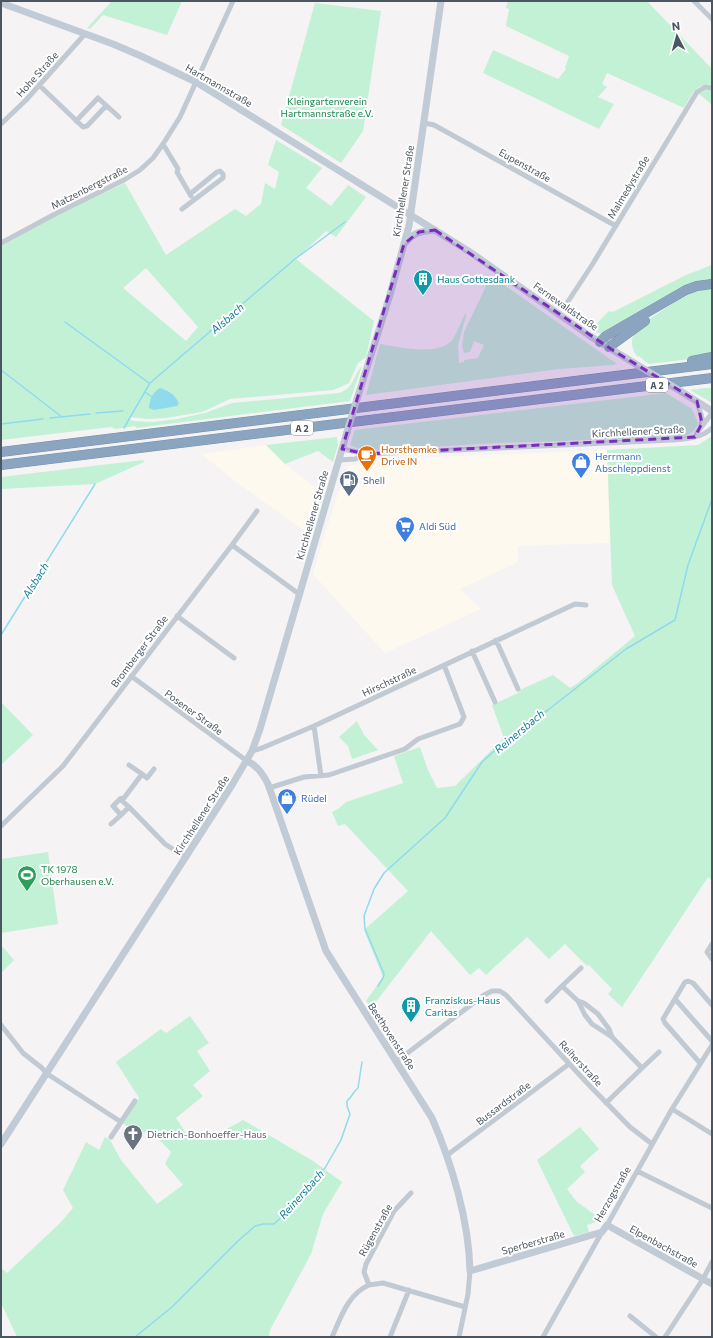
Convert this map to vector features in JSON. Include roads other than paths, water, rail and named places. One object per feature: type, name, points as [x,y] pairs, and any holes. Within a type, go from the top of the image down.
[{"type":"highway","points":[[600,342],[606,336],[683,292],[697,286],[712,284]]},
{"type":"highway","points":[[609,347],[632,329],[685,295],[697,290],[712,287]]},
{"type":"highway","points":[[650,372],[658,365],[712,357]]},
{"type":"highway","name":"A 2","points":[[1,452],[712,364]]},
{"type":"highway","name":"A 2","points":[[1,465],[712,378]]},
{"type":"main road","name":"Kirchhellener Straße","points":[[1,1144],[252,751],[262,722],[404,244],[411,215],[441,1]]},
{"type":"main road","name":"Hartmannstraße","points":[[1,3],[141,56],[196,82],[411,215]]},
{"type":"main road","name":"Fernewaldstraße","points":[[411,215],[492,266],[600,342],[697,401],[712,412]]},
{"type":"main road","points":[[404,244],[415,234],[435,230]]},
{"type":"main road","name":"Beethovenstraße","points":[[246,761],[253,763],[257,767],[269,788],[326,951],[429,1111],[441,1138],[465,1220],[469,1245],[470,1271]]},
{"type":"main road","name":"Herzogstraße","points":[[602,1232],[607,1225]]},
{"type":"main road","name":"Elpenbachstraße","points":[[607,1225],[712,1284]]},
{"type":"main road","name":"Sperberstraße","points":[[470,1271],[602,1232]]},
{"type":"street","name":"Matzenbergstraße","points":[[1,243],[54,214],[132,175],[147,164],[163,144],[180,117],[233,1]]},
{"type":"street","points":[[694,1],[712,19]]},
{"type":"street","name":"Hohe Straße","points":[[1,124],[18,108],[85,34]]},
{"type":"street","points":[[39,85],[81,126],[85,127],[106,106]]},
{"type":"street","name":"Malmedystraße","points":[[567,303],[616,226],[697,92],[703,88],[711,88]]},
{"type":"street","points":[[76,121],[98,98],[119,117]]},
{"type":"street","name":"Eupenstraße","points":[[424,123],[434,125],[616,226]]},
{"type":"street","points":[[163,144],[178,169],[177,172],[194,200]]},
{"type":"street","points":[[182,208],[223,178],[223,174],[220,171],[217,172],[190,194]]},
{"type":"street","points":[[697,401],[702,418],[701,427]]},
{"type":"street","name":"Kirchhellener Straße","points":[[695,437],[712,412]]},
{"type":"street","name":"Kirchhellener Straße","points":[[342,449],[367,454],[673,440],[695,437],[712,428]]},
{"type":"street","name":"Kirchhellener Straße","points":[[339,460],[355,459],[367,454]]},
{"type":"street","name":"Bromberger Straße","points":[[1,826],[63,766],[232,546],[257,511]]},
{"type":"street","points":[[232,546],[299,594]]},
{"type":"street","name":"Hirschstraße","points":[[252,751],[314,726],[575,604],[586,605]]},
{"type":"street","points":[[177,616],[234,658]]},
{"type":"street","points":[[496,640],[518,689]]},
{"type":"street","points":[[472,652],[495,702]]},
{"type":"street","points":[[269,788],[304,777],[329,775],[405,749],[418,739],[460,724],[464,716],[444,665]]},
{"type":"street","name":"Posener Straße","points":[[131,676],[246,761]]},
{"type":"street","points":[[314,726],[321,776]]},
{"type":"street","points":[[129,764],[147,778],[154,768]]},
{"type":"street","points":[[121,815],[113,806],[120,799],[124,798],[142,774]]},
{"type":"street","points":[[120,799],[165,844],[185,857]]},
{"type":"street","points":[[111,824],[129,807]]},
{"type":"street","points":[[712,944],[707,952],[712,959]]},
{"type":"street","points":[[547,1001],[581,968]]},
{"type":"street","points":[[700,1063],[664,1021],[664,1016],[685,982],[689,981],[693,983],[712,1005]]},
{"type":"street","points":[[562,986],[578,1001],[585,1015],[592,1024],[612,1037],[642,1068]]},
{"type":"street","name":"Reiherstraße","points":[[397,1061],[484,995],[492,991],[500,991],[506,995],[606,1103],[630,1127],[652,1144]]},
{"type":"street","points":[[675,999],[712,1041]]},
{"type":"street","points":[[578,1001],[584,1003],[598,1014],[609,1029],[612,1037]]},
{"type":"street","points":[[1,1024],[23,1053],[46,1073],[121,1122]]},
{"type":"street","name":"Herzogstraße","points":[[607,1225],[672,1109],[700,1063],[710,1052],[712,1045]]},
{"type":"street","points":[[606,1103],[659,1052]]},
{"type":"street","name":"Bussardstraße","points":[[446,1156],[569,1064]]},
{"type":"street","points":[[110,1137],[135,1100]]},
{"type":"street","points":[[672,1109],[712,1134]]},
{"type":"street","points":[[637,1171],[712,1208]]},
{"type":"street","name":"Rügenstraße","points":[[369,1285],[364,1272],[366,1264],[394,1211],[411,1193]]},
{"type":"street","name":"Herzogstraße","points":[[543,1337],[602,1232]]},
{"type":"street","points":[[665,1337],[703,1279],[712,1262]]},
{"type":"street","name":"Beethovenstraße","points":[[459,1337],[470,1271]]},
{"type":"street","points":[[332,1337],[350,1299],[359,1290],[369,1285],[383,1283],[465,1307]]},
{"type":"street","points":[[390,1337],[409,1290]]},
{"type":"street","points":[[630,1316],[656,1337]]},
{"type":"water","points":[[160,388],[172,394],[179,404],[177,406],[154,410],[149,408],[152,396]]},
{"type":"waterway","name":"Alsbach","points":[[124,428],[150,383],[295,259],[345,222]]},
{"type":"waterway","points":[[65,322],[149,383]]},
{"type":"waterway","points":[[1,370],[62,417]]},
{"type":"waterway","points":[[145,392],[152,397]]},
{"type":"waterway","points":[[96,413],[123,411]]},
{"type":"waterway","points":[[50,418],[90,414]]},
{"type":"waterway","points":[[1,424],[43,419]]},
{"type":"waterway","name":"Alsbach","points":[[1,635],[95,484]]},
{"type":"waterway","name":"Reinersbach","points":[[378,986],[384,974],[365,929],[364,916],[374,889],[384,873],[445,818],[482,762],[521,727],[548,710],[626,649],[675,620],[688,565],[712,499]]},
{"type":"waterway","name":"Reinersbach","points":[[135,1337],[172,1307],[255,1226],[274,1224],[285,1214],[303,1190],[325,1168],[341,1140],[350,1114],[347,1101],[358,1088],[362,1062]]},
{"type":"place","name":"Haus Gottesdank","points":[[423,296]]},
{"type":"place","name":"Horsthemke Drive IN","points":[[367,472]]},
{"type":"place","name":"Herrmann Abschleppdienst","points":[[581,479]]},
{"type":"place","name":"Shell","points":[[349,497]]},
{"type":"place","name":"Aldi Süd","points":[[405,543]]},
{"type":"place","name":"Rüdel","points":[[287,815]]},
{"type":"place","name":"TK 1978 Oberhausen e.V.","points":[[27,892]]},
{"type":"place","name":"Franziskus-Haus Caritas","points":[[411,1023]]},
{"type":"place","name":"Dietrich-Bonhoeffer-Haus","points":[[133,1151]]},
{"type":"park label","name":"Kleingartenverein Hartmannstraße e.V.","points":[[327,106]]}]
